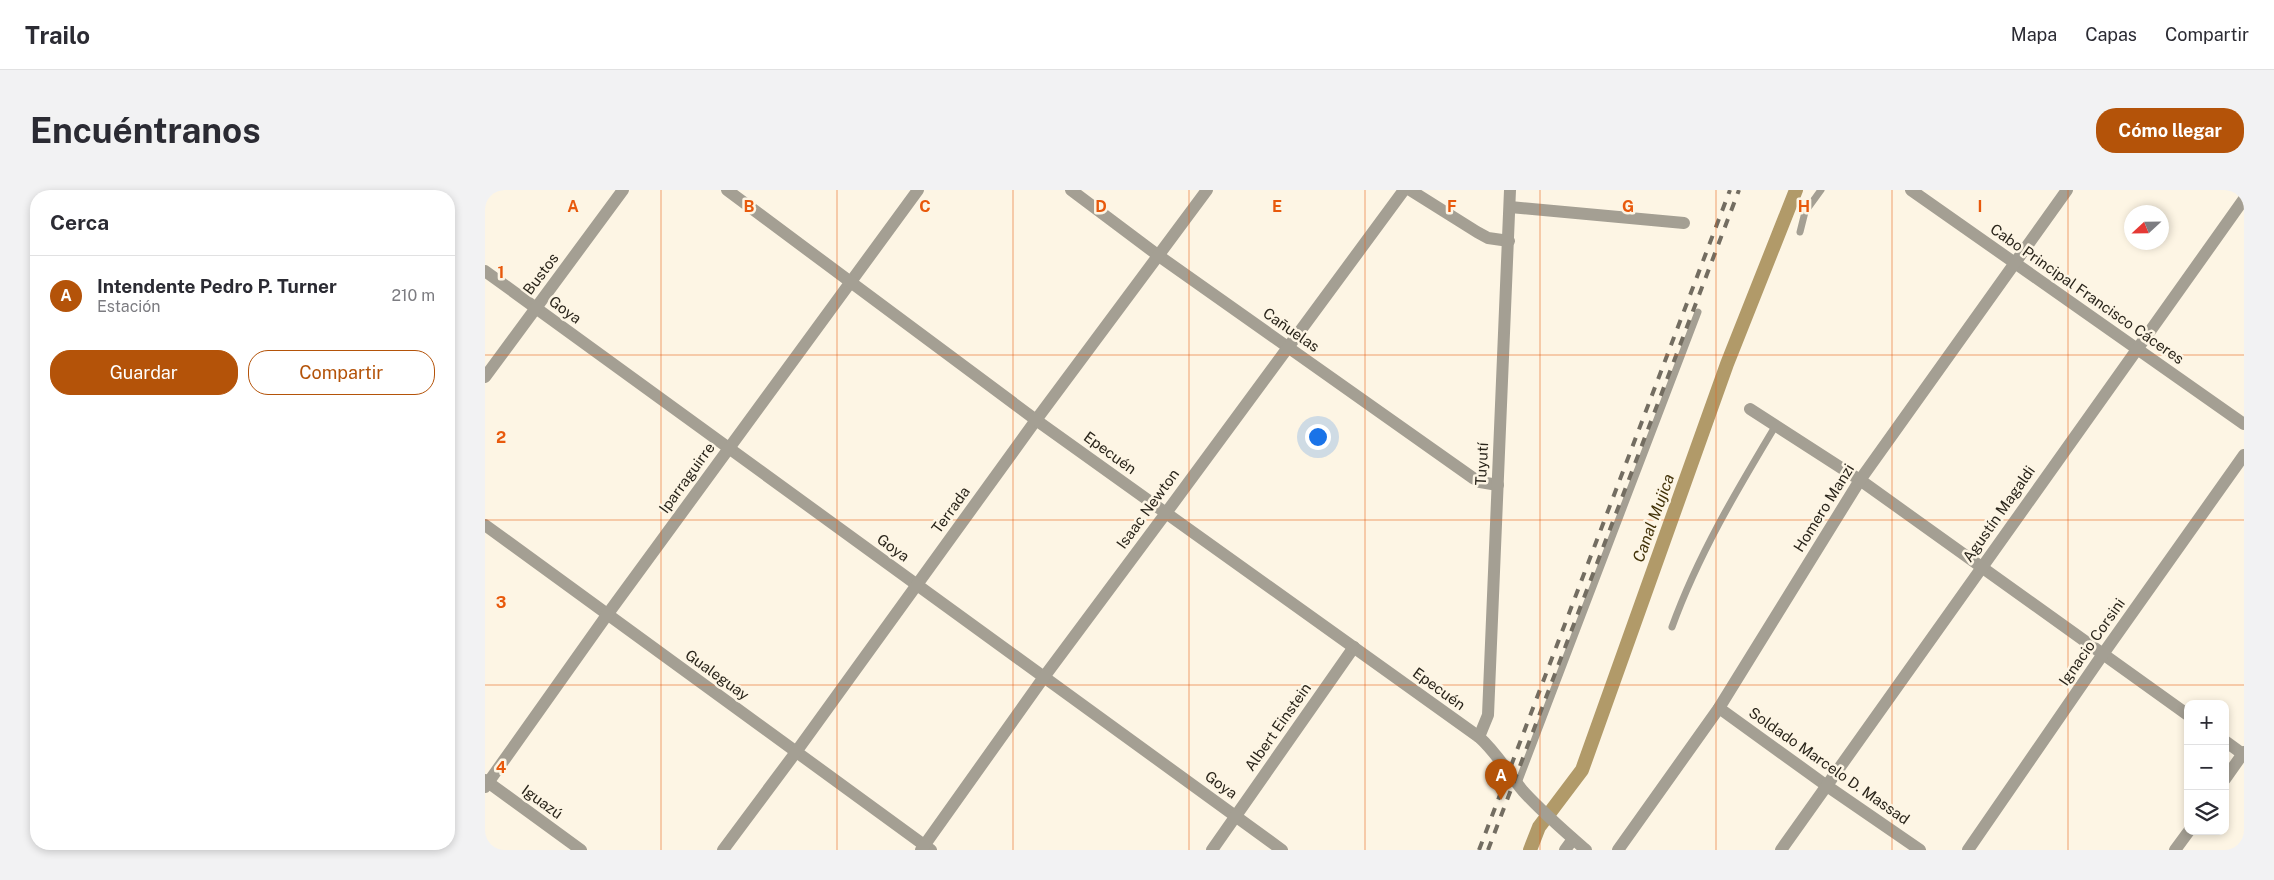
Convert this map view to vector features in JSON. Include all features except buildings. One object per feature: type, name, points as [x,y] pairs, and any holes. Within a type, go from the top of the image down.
[{"type":"street","name":"Bustos","points":[[485,377],[623,190]]},
{"type":"street","name":"Epecuén","points":[[727,190],[1036,420],[1479,738],[1492,749],[1533,801],[1555,824],[1586,850]]},
{"type":"street","name":"Iparraguirre","points":[[486,783],[918,190]]},
{"type":"street","name":"Cañuelas","points":[[1071,190],[1159,256],[1473,478],[1480,482],[1498,485]]},
{"type":"street","name":"Terrada","points":[[723,850],[797,752],[1036,420],[1207,190]]},
{"type":"street","name":"Isaac Newton","points":[[926,848],[1044,677],[1405,190]]},
{"type":"street","points":[[1410,190],[1488,238],[1509,242]]},
{"type":"street","name":"Tuyutí","points":[[1479,738],[1488,715],[1510,190]]},
{"type":"street","name":"Cabo Principal Francisco Cáceres","points":[[1911,190],[2244,424]]},
{"type":"street","name":"Homero Manzi","points":[[1618,850],[1719,708],[1860,480],[2067,190]]},
{"type":"street","name":"Agustín Magaldi","points":[[1781,850],[2244,199]]},
{"type":"street","points":[[1510,207],[1684,223]]},
{"type":"street","name":"Goya","points":[[485,271],[1282,850]]},
{"type":"street","points":[[1750,409],[1860,480],[2184,712]]},
{"type":"street","name":"Ignacio Corsini","points":[[1968,850],[2103,654],[2244,455]]},
{"type":"street","name":"Gualeguay","points":[[485,526],[926,848]]},
{"type":"street","name":"Albert Einstein","points":[[1212,850],[1354,647]]},
{"type":"street","name":"Soldado Marcelo D. Massad","points":[[1719,708],[1920,850]]},
{"type":"street","points":[[2229,744],[2244,754],[2229,774]]},
{"type":"street","name":"Iguazú","points":[[486,783],[581,850]]},
{"type":"street","points":[[2175,850],[2186,835]]},
{"type":"street","points":[[1565,850],[1573,839]]},
{"type":"lane","points":[[1800,232],[1805,212],[1821,190]]},
{"type":"lane","points":[[1518,783],[1698,312]]},
{"type":"lane","points":[[1672,627],[1688,584],[1737,491],[1776,425]]},
{"type":"waterway","name":"Canal Mujica","points":[[1530,850],[1539,827],[1582,770],[1727,364],[1796,190]]},
{"type":"railway","points":[[1479,850],[1730,190]]},
{"type":"railway","points":[[1488,850],[1739,190]]},
{"type":"place","name":"Intendente Pedro P. Turner","points":[[1501,800]]}]
